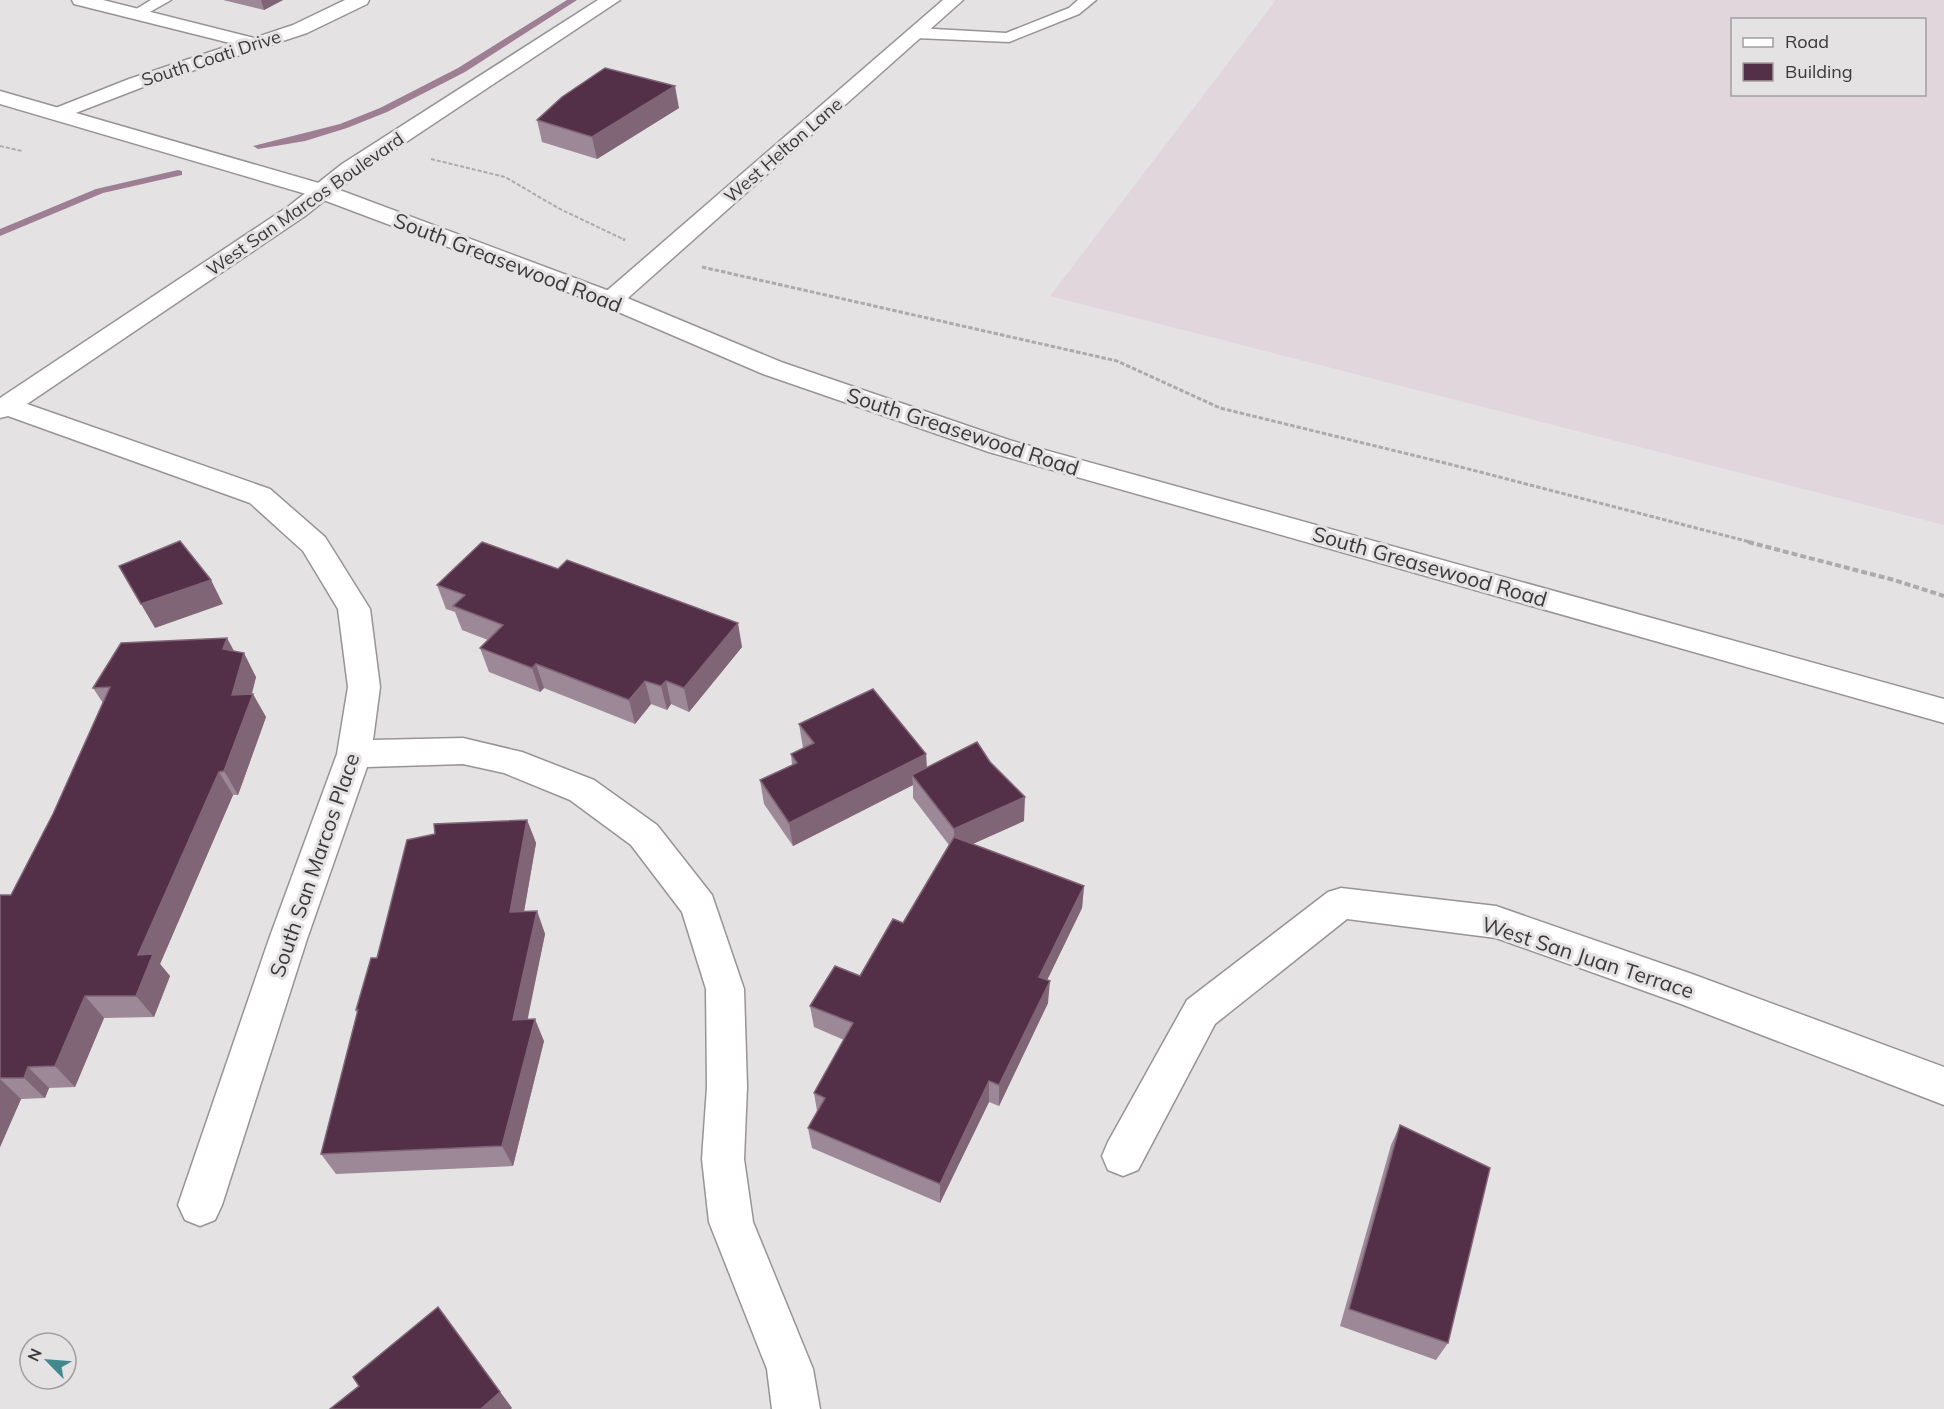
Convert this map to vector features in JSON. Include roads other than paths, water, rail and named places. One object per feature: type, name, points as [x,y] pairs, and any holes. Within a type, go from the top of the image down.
[{"type":"street","points":[[81,0],[255,44]]},
{"type":"street","name":"South Coati Drive","points":[[60,113],[136,83],[300,29],[360,0]]},
{"type":"street","name":"West San Marcos Boulevard","points":[[3,408],[297,211],[350,169],[611,0]]},
{"type":"street","name":"West Helton Lane","points":[[611,300],[954,0]]},
{"type":"street","name":"South Greasewood Road","points":[[0,97],[321,191],[611,300],[772,368],[999,446],[1944,711]]},
{"type":"street","name":"South San Marcos Place","points":[[3,408],[261,496],[314,544],[354,609],[364,687],[354,754],[288,939],[200,1205]]},
{"type":"street","points":[[354,754],[463,751],[510,762],[582,790],[644,835],[699,906],[725,989],[727,1087],[723,1159],[731,1222],[789,1370],[796,1409]]},
{"type":"street","name":"West San Juan Terrace","points":[[1123,1156],[1201,1012],[1341,903],[1496,922],[1944,1086]]},
{"type":"lane","points":[[136,14],[163,0]]},
{"type":"lane","points":[[916,33],[1009,37],[1074,11],[1088,0]]},
{"type":"waterway","points":[[258,146],[301,138],[343,126],[384,110],[461,70],[573,0]]},
{"type":"waterway","points":[[0,233],[100,191],[178,173]]}]
